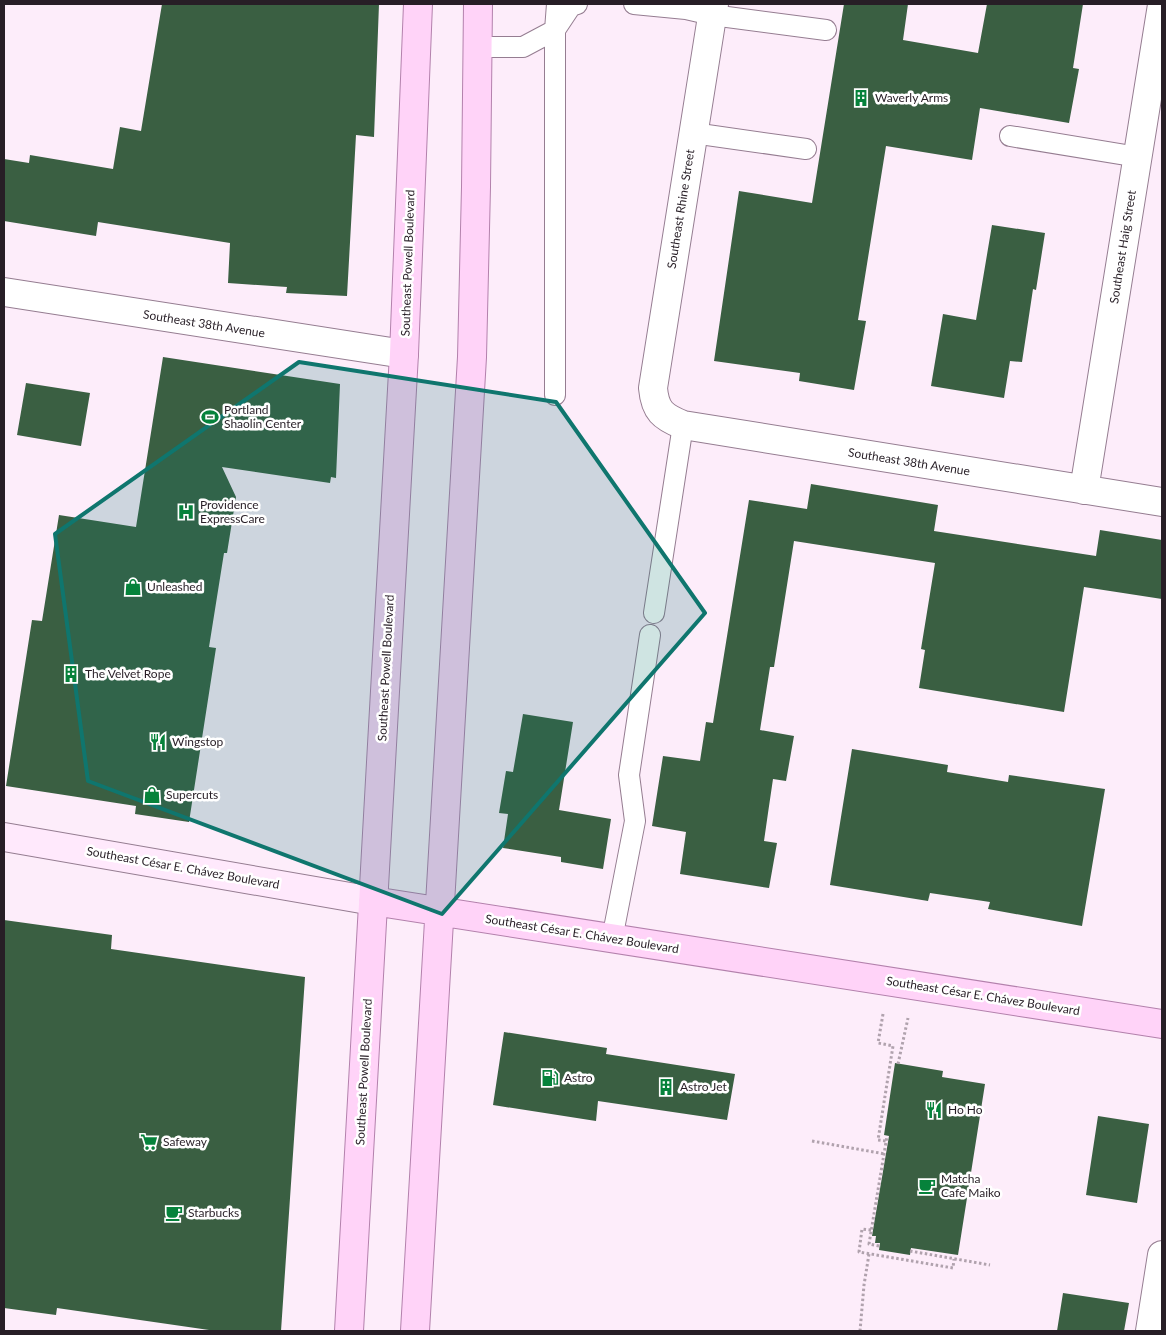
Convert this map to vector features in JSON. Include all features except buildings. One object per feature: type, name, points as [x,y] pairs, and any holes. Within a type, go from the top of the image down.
[{"type":"main road","name":"Southeast Powell Boulevard","points":[[349,1331],[404,354],[418,4]]},
{"type":"main road","points":[[415,1331],[472,357],[478,4]]},
{"type":"main road","name":"Southeast César E. Chávez Boulevard","points":[[4,838],[373,901],[1162,1024]]},
{"type":"street","name":"Southeast Haig Street","points":[[1084,490],[1162,5]]},
{"type":"street","name":"Southeast Rhine Street","points":[[672,419],[654,401],[653,388],[713,10]]},
{"type":"street","name":"Southeast 38th Avenue","points":[[4,292],[404,354]]},
{"type":"street","name":"Southeast 38th Avenue","points":[[672,419],[1162,502]]},
{"type":"street","points":[[1150,1331],[1162,1254]]},
{"type":"lane","points":[[555,396],[555,30],[557,4]]},
{"type":"lane","points":[[477,47],[522,47],[555,30],[571,6],[577,4]]},
{"type":"lane","points":[[634,4],[713,10],[826,30]]},
{"type":"lane","points":[[693,133],[806,148]]},
{"type":"lane","points":[[1010,136],[1138,157]]},
{"type":"lane","points":[[654,613],[672,419]]},
{"type":"lane","points":[[612,939],[635,821],[629,775],[650,635]]},
{"type":"path","points":[[886,1141],[878,1140],[892,1046],[878,1043],[888,981]]},
{"type":"path","points":[[898,1064],[915,986]]},
{"type":"path","points":[[879,1246],[869,1244],[887,1136]]},
{"type":"path","points":[[812,1141],[885,1154]]},
{"type":"path","points":[[871,1230],[862,1228],[859,1252],[952,1268],[954,1259]]},
{"type":"path","points":[[910,1251],[990,1265]]},
{"type":"path","points":[[860,1331],[869,1254]]},
{"type":"highlighted area","points":[[299,362],[556,402],[705,613],[442,914],[88,781],[55,534]]},
{"type":"place","name":"Waverly Arms","points":[[861,98]]},
{"type":"place","name":"Portland Shaolin Center","points":[[210,417]]},
{"type":"place","name":"Providence ExpressCare","points":[[186,512]]},
{"type":"place","name":"Unleashed","points":[[133,587]]},
{"type":"place","name":"The Velvet Rope","points":[[71,674]]},
{"type":"place","name":"Wingstop","points":[[158,742]]},
{"type":"place","name":"Supercuts","points":[[152,795]]},
{"type":"place","name":"Astro","points":[[550,1078]]},
{"type":"place","name":"Astro Jet","points":[[666,1087]]},
{"type":"place","name":"Ho Ho","points":[[934,1110]]},
{"type":"place","name":"Safeway","points":[[149,1142]]},
{"type":"place","name":"Matcha Cafe Maiko","points":[[927,1186]]},
{"type":"place","name":"Starbucks","points":[[174,1213]]}]
